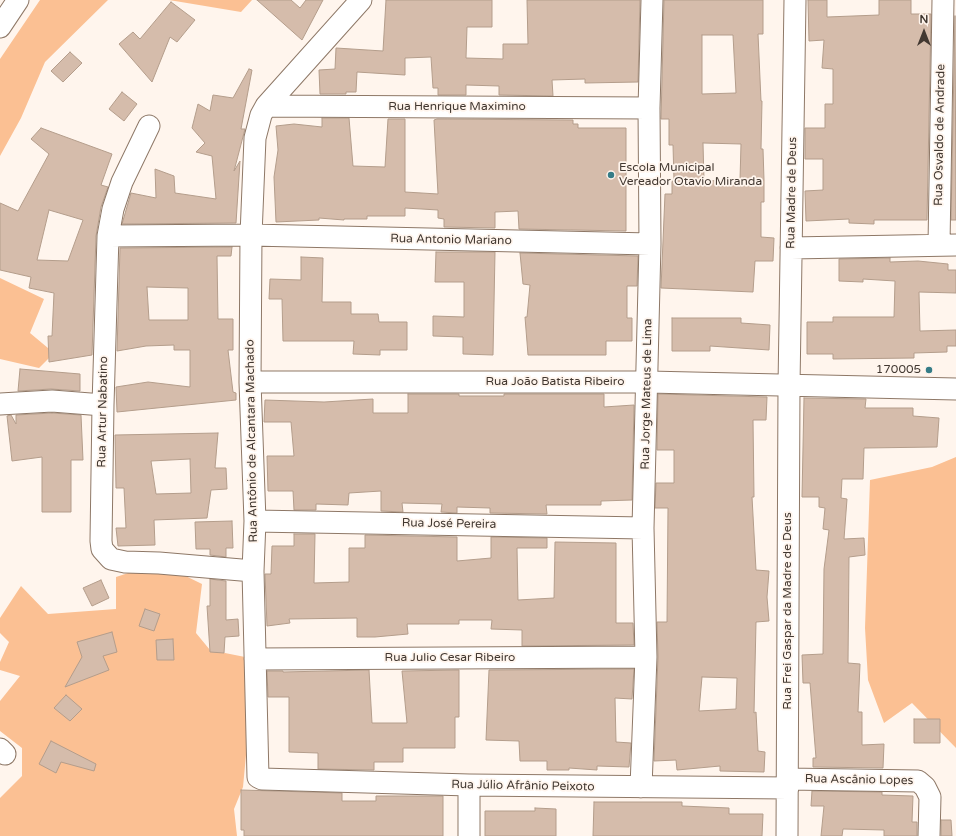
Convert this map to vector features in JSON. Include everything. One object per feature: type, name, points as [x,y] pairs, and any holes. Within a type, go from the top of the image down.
[{"type":"street","points":[[0,27],[18,0]]},
{"type":"street","name":"Rua Antônio de Alcantara Machado","points":[[258,777],[253,571],[255,521],[250,382],[251,235],[255,138],[261,115],[266,106],[361,0]]},
{"type":"street","name":"Rua Jorge Mateus de Lima","points":[[641,788],[646,657],[643,528],[648,382],[650,244],[649,108],[652,0]]},
{"type":"street","name":"Rua Madre de Deus","points":[[788,386],[795,0]]},
{"type":"street","name":"Rua Osvaldo de Andrade","points":[[943,0],[948,116],[947,245]]},
{"type":"street","name":"Rua Henrique Maximino","points":[[266,106],[649,108]]},
{"type":"street","name":"Rua Artur Nabatino","points":[[149,126],[122,182],[113,209],[108,236],[101,541],[106,555],[111,559],[125,562],[159,563],[253,571]]},
{"type":"street","name":"Rua Antonio Mariano","points":[[108,236],[251,235],[650,244]]},
{"type":"street","points":[[791,248],[947,245]]},
{"type":"street","name":"Rua João Batista Ribeiro","points":[[250,382],[648,382],[956,389]]},
{"type":"street","name":"Rua Frei Gaspar da Madre de Deus","points":[[787,836],[788,386]]},
{"type":"street","points":[[0,404],[52,401],[103,405]]},
{"type":"street","name":"Rua José Pereira","points":[[255,521],[643,528]]},
{"type":"street","name":"Rua Julio Cesar Ribeiro","points":[[255,659],[646,657]]},
{"type":"street","name":"Rua Júlio Afrânio Peixoto","points":[[258,777],[262,779],[469,785],[641,788],[788,784]]},
{"type":"street","name":"Rua Ascânio Lopes","points":[[788,784],[918,780],[930,797],[929,836]]},
{"type":"street","points":[[469,785],[470,836]]},
{"type":"shaded area","points":[[40,0],[108,0],[45,62],[21,118],[0,156],[0,59]]},
{"type":"shaded area","points":[[169,0],[252,0],[241,12]]},
{"type":"shaded area","points":[[0,278],[44,299],[30,333],[54,353],[39,368],[0,359]]},
{"type":"shaded area","points":[[956,457],[956,748],[912,703],[884,723],[868,680],[865,628],[870,480],[932,467]]},
{"type":"shaded area","points":[[159,563],[202,584],[196,633],[210,650],[255,659],[243,787],[234,809],[237,836],[0,836],[0,798],[22,776],[22,748],[0,731],[0,701],[20,676],[0,670],[0,662],[9,642],[0,633],[0,618],[21,586],[48,614],[116,609],[116,577]]},
{"type":"building","points":[[257,0],[291,0],[300,8],[306,0],[323,0],[302,40]]},
{"type":"building","points":[[386,0],[492,0],[492,27],[467,27],[466,58],[503,59],[503,44],[528,44],[527,0],[640,0],[638,82],[585,83],[585,79],[552,80],[553,96],[499,95],[499,86],[466,85],[466,95],[438,95],[438,88],[433,88],[431,57],[405,58],[405,75],[357,72],[356,92],[346,92],[346,94],[320,94],[319,70],[335,69],[336,48],[383,51]]},
{"type":"building","points":[[664,0],[763,0],[763,34],[758,34],[762,101],[761,149],[763,149],[764,180],[764,202],[761,202],[761,237],[774,238],[773,261],[755,261],[753,292],[661,288],[665,194],[672,194],[672,181],[674,181],[673,145],[669,145],[669,119],[661,119]],"holes":[[[702,35],[733,35],[736,93],[702,94]],[[703,143],[741,144],[740,180],[704,181]]]},
{"type":"building","points":[[808,0],[827,0],[827,17],[879,15],[879,0],[911,0],[911,14],[931,14],[927,220],[874,220],[874,224],[849,223],[849,219],[806,221],[805,191],[823,190],[823,159],[805,159],[805,128],[825,128],[825,104],[833,104],[833,69],[822,68],[824,40],[809,41]]},
{"type":"building","points":[[171,2],[195,20],[177,42],[170,37],[152,82],[119,44],[133,32],[140,39]]},
{"type":"building","points":[[955,16],[956,220],[951,220]]},
{"type":"building","points":[[70,52],[82,63],[63,82],[51,71]]},
{"type":"building","points":[[249,69],[252,70],[241,129],[245,129],[234,171],[240,161],[236,223],[122,224],[131,193],[156,198],[155,169],[174,176],[175,193],[216,199],[212,156],[196,152],[205,143],[192,128],[198,104],[210,111],[213,95],[233,98]]},
{"type":"building","points":[[122,92],[137,104],[124,121],[109,109]]},
{"type":"building","points":[[322,118],[349,118],[353,166],[385,167],[388,119],[405,119],[405,192],[438,194],[434,120],[573,120],[573,124],[578,124],[578,128],[626,128],[626,231],[519,229],[518,211],[495,212],[495,228],[444,227],[444,219],[438,218],[438,210],[405,208],[405,216],[367,216],[367,219],[344,220],[319,218],[319,220],[276,222],[274,177],[278,150],[276,126],[294,124],[322,127]]},
{"type":"building","points":[[41,128],[112,154],[101,185],[108,187],[101,207],[96,236],[92,355],[49,362],[48,336],[52,336],[54,293],[29,288],[31,277],[0,270],[0,203],[18,211],[49,154],[31,139]],"holes":[[[49,210],[83,220],[68,261],[37,260]]]},
{"type":"building","points":[[232,247],[231,256],[217,256],[218,319],[233,319],[233,350],[228,350],[233,392],[236,393],[236,400],[117,412],[116,387],[148,382],[190,387],[190,350],[174,350],[174,345],[146,346],[117,351],[120,248]],"holes":[[[147,287],[188,288],[188,320],[149,320]]]},
{"type":"building","points":[[436,252],[495,252],[493,355],[463,354],[463,337],[433,336],[433,316],[464,317],[464,282],[435,282]]},
{"type":"building","points":[[520,253],[638,256],[637,286],[627,286],[627,318],[632,318],[632,341],[606,341],[606,355],[528,355],[525,317],[527,317],[530,285],[523,284]]},
{"type":"building","points":[[301,257],[323,258],[322,302],[351,302],[351,314],[378,314],[379,322],[407,322],[407,350],[380,350],[380,355],[353,354],[354,341],[283,341],[282,299],[269,299],[270,279],[301,280]]},
{"type":"building","points":[[890,258],[890,262],[918,261],[948,264],[948,270],[956,270],[956,293],[919,292],[920,331],[956,330],[956,346],[947,346],[947,352],[914,353],[914,358],[833,359],[833,354],[807,354],[807,322],[833,322],[833,317],[894,317],[895,281],[863,279],[863,282],[839,281],[839,259]]},
{"type":"building","points":[[672,318],[741,318],[741,323],[770,325],[769,350],[710,346],[710,351],[672,351]]},
{"type":"building","points":[[20,369],[80,374],[80,391],[51,389],[18,391]]},
{"type":"building","points":[[408,394],[504,396],[504,394],[604,394],[604,407],[634,405],[632,500],[601,501],[601,505],[546,505],[547,514],[490,513],[490,508],[457,507],[457,513],[441,512],[442,504],[402,503],[403,512],[381,511],[381,491],[349,493],[348,505],[316,504],[316,510],[294,510],[293,491],[268,491],[267,456],[294,456],[291,422],[264,422],[265,400],[324,402],[373,399],[373,413],[408,413]]},
{"type":"building","points":[[658,394],[767,397],[766,420],[753,420],[754,497],[752,497],[756,570],[769,571],[767,597],[769,621],[756,622],[754,713],[756,712],[758,751],[765,752],[764,772],[720,771],[720,766],[677,770],[676,760],[654,761],[658,657],[657,622],[667,622],[668,508],[655,508],[656,483],[674,483],[674,450],[657,450]],"holes":[[[702,677],[737,678],[736,709],[699,711]]]},
{"type":"building","points":[[804,398],[866,399],[865,408],[913,408],[913,416],[939,418],[937,447],[864,448],[863,479],[842,479],[841,498],[847,499],[844,539],[864,538],[865,555],[849,557],[848,663],[860,664],[858,712],[862,712],[862,745],[884,744],[883,768],[813,767],[813,758],[816,758],[810,683],[803,683],[802,655],[823,654],[824,569],[829,530],[823,529],[825,508],[819,507],[819,497],[802,497]]},
{"type":"building","points":[[52,413],[81,415],[83,460],[71,460],[71,512],[42,512],[42,457],[12,461],[7,416],[11,415],[16,424],[16,415]]},
{"type":"building","points":[[218,433],[215,468],[226,468],[227,489],[211,490],[207,518],[154,520],[155,545],[118,546],[116,528],[126,528],[124,488],[116,488],[115,435]],"holes":[[[190,459],[191,493],[156,494],[151,461]]]},
{"type":"building","points":[[232,521],[233,548],[226,548],[226,557],[210,555],[210,549],[196,549],[195,522]]},
{"type":"building","points":[[294,534],[315,534],[314,583],[349,582],[349,548],[365,548],[365,535],[457,537],[457,561],[491,558],[491,537],[547,538],[547,548],[517,548],[518,600],[554,598],[555,542],[616,543],[616,623],[633,623],[634,645],[522,646],[522,630],[491,629],[492,620],[459,620],[459,624],[407,624],[408,634],[375,637],[357,637],[357,618],[289,619],[290,623],[267,626],[265,574],[271,574],[272,546],[294,546]]},
{"type":"building","points":[[210,579],[226,581],[226,620],[238,619],[239,636],[225,637],[224,653],[210,652],[207,606],[210,606]]},
{"type":"building","points":[[101,580],[109,598],[92,606],[83,588]]},
{"type":"building","points":[[145,609],[160,614],[154,631],[139,626]]},
{"type":"building","points":[[112,632],[117,652],[103,656],[109,670],[65,687],[82,657],[77,642]]},
{"type":"building","points":[[173,639],[174,660],[157,660],[156,640]]},
{"type":"building","points":[[634,669],[632,699],[615,698],[616,742],[631,743],[629,767],[597,766],[597,770],[569,768],[569,770],[547,770],[547,761],[520,761],[519,741],[486,740],[489,670]]},
{"type":"building","points":[[369,670],[372,723],[407,723],[402,671],[459,670],[459,717],[455,717],[455,748],[403,748],[403,762],[374,762],[374,770],[318,769],[318,753],[289,752],[289,697],[268,697],[267,671]]},
{"type":"building","points":[[66,695],[82,709],[70,721],[54,708]]},
{"type":"building","points":[[914,719],[940,719],[940,743],[914,743]]},
{"type":"building","points":[[51,741],[96,764],[94,771],[61,762],[56,773],[39,764]]},
{"type":"building","points":[[241,790],[342,793],[342,801],[376,801],[376,796],[443,796],[443,836],[244,836],[244,830],[241,830]]},
{"type":"building","points":[[812,791],[882,792],[882,795],[913,796],[912,822],[917,822],[917,836],[884,836],[884,830],[843,829],[842,836],[821,836],[824,806],[811,806]]},
{"type":"building","points":[[594,802],[682,802],[682,806],[729,808],[729,814],[763,814],[762,836],[593,836]]},
{"type":"building","points":[[535,808],[556,809],[556,836],[485,836],[485,811],[535,811]]},
{"type":"building","points":[[941,820],[951,820],[952,836],[941,836]]},
{"type":"place","name":"Escola Municipal Vereador Otavio Miranda","points":[[611,175]]},
{"type":"place","name":"170005","points":[[929,370]]}]
